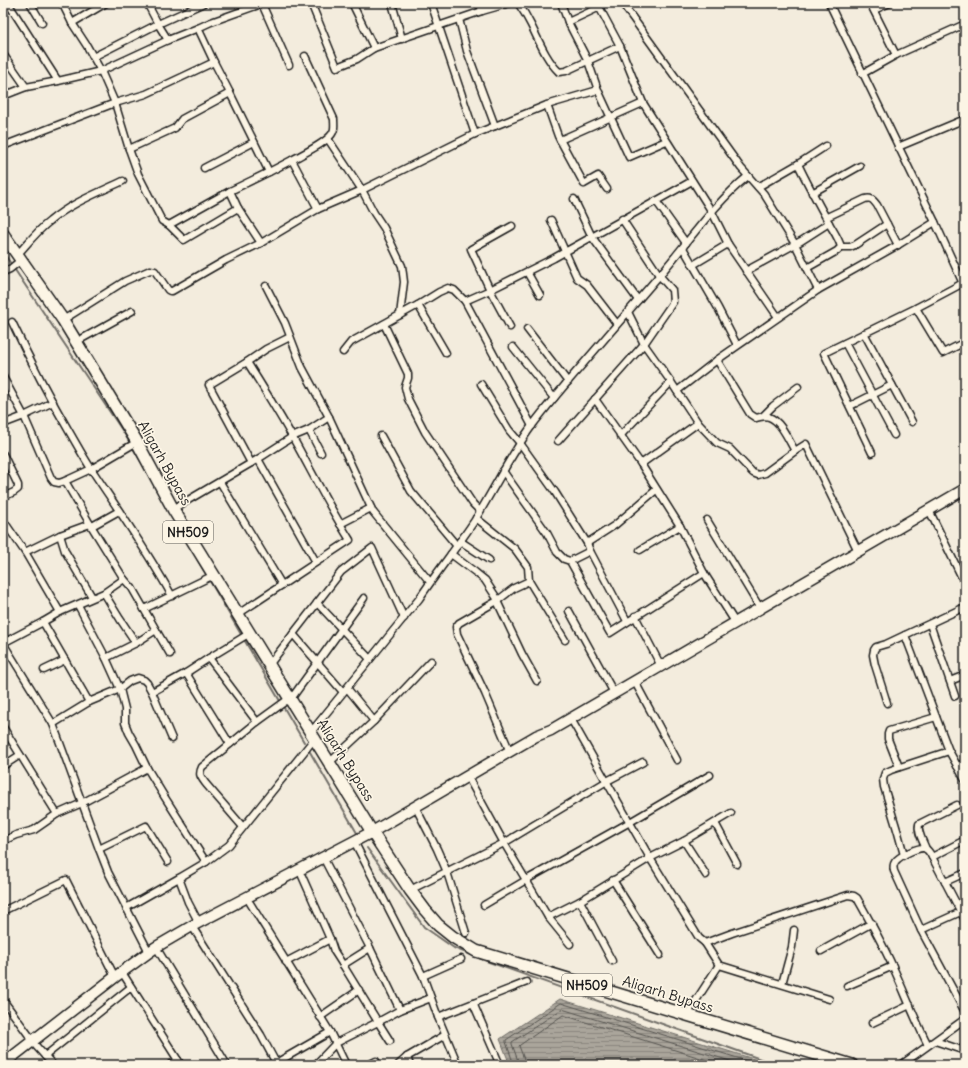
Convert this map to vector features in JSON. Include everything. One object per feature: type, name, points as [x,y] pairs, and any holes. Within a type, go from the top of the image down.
[{"type":"highway","name":"Aligarh Bypass","points":[[3,234],[19,259],[64,320],[132,444],[173,509],[210,576],[238,614],[246,636],[269,665],[410,890],[438,925],[453,937],[476,951],[686,1016],[852,1065]]},
{"type":"main road","points":[[236,907],[250,903],[357,847],[374,834],[536,736],[571,719],[965,489]]},
{"type":"main road","points":[[3,1064],[35,1043],[155,951],[197,927],[418,812],[539,741],[551,730]]},
{"type":"main road","points":[[11,1065],[35,1043]]},
{"type":"street","points":[[8,3],[58,81]]},
{"type":"street","points":[[30,3],[42,23]]},
{"type":"street","points":[[62,3],[72,23],[101,71],[115,104],[138,174],[162,221],[169,225],[184,240],[238,208]]},
{"type":"street","points":[[72,23],[106,3]]},
{"type":"street","points":[[147,3],[168,40]]},
{"type":"street","points":[[93,57],[158,24],[204,3]]},
{"type":"street","points":[[3,96],[26,87],[101,71],[168,40],[263,3],[289,65]]},
{"type":"street","points":[[311,3],[338,67],[357,59],[374,48],[482,11],[510,3]]},
{"type":"street","points":[[352,3],[374,48]]},
{"type":"street","points":[[392,3],[402,39]]},
{"type":"street","points":[[431,3],[475,134]]},
{"type":"street","points":[[480,3],[482,11]]},
{"type":"street","points":[[518,3],[549,59],[559,72],[566,71],[620,46]]},
{"type":"street","points":[[561,3],[568,22],[588,61],[598,90],[630,157],[666,141]]},
{"type":"street","points":[[622,3],[741,168],[764,194],[794,244],[818,290]]},
{"type":"street","points":[[829,3],[964,284],[824,354],[872,453]]},
{"type":"street","points":[[870,3],[896,55]]},
{"type":"street","points":[[874,10],[890,3]]},
{"type":"street","points":[[568,22],[598,5],[620,46],[643,103],[712,212],[728,244],[778,317]]},
{"type":"street","points":[[459,19],[467,51],[495,126]]},
{"type":"street","points":[[862,74],[896,55],[965,24]]},
{"type":"street","points":[[198,28],[269,172]]},
{"type":"street","points":[[3,54],[26,87]]},
{"type":"street","points":[[169,225],[230,191],[292,160],[328,139],[333,133],[335,128],[334,119],[305,56]]},
{"type":"street","points":[[3,146],[146,94],[214,62]]},
{"type":"street","points":[[64,320],[125,282],[147,271],[155,271],[168,290],[172,291],[226,260],[261,243],[318,209],[362,190],[475,134],[548,105],[598,90]]},
{"type":"street","points":[[129,149],[175,128],[182,118],[230,93]]},
{"type":"street","points":[[560,140],[643,103]]},
{"type":"street","points":[[548,105],[560,140],[584,184],[598,176],[607,189]]},
{"type":"street","points":[[898,147],[965,118]]},
{"type":"street","points":[[328,139],[362,190],[398,255],[402,266],[404,282],[400,315]]},
{"type":"street","points":[[204,168],[254,142]]},
{"type":"street","points":[[758,187],[826,146]]},
{"type":"street","points":[[292,160],[318,209]]},
{"type":"street","points":[[798,164],[812,193],[840,242],[841,247]]},
{"type":"street","points":[[812,193],[860,166]]},
{"type":"street","points":[[126,908],[206,862],[229,845],[313,735],[345,690],[420,599],[430,582],[459,544],[476,518],[520,443],[532,426],[712,212],[737,185],[748,176]]},
{"type":"street","points":[[3,272],[10,269],[49,222],[65,209],[123,181]]},
{"type":"street","points":[[465,302],[565,252],[692,181]]},
{"type":"street","points":[[230,191],[238,208],[261,243]]},
{"type":"street","points":[[746,271],[794,244],[828,220],[869,198],[872,199],[877,205],[898,245]]},
{"type":"street","points":[[574,199],[592,237],[638,300]]},
{"type":"street","points":[[656,201],[685,245],[693,265],[737,345]]},
{"type":"street","points":[[558,441],[644,344],[673,302],[672,290],[659,275],[622,219]]},
{"type":"street","points":[[551,220],[578,278],[587,285],[617,324]]},
{"type":"street","points":[[677,391],[737,345],[818,290],[898,245],[935,222]]},
{"type":"street","points":[[807,268],[837,251],[841,247],[850,247],[855,245],[887,224]]},
{"type":"street","points":[[510,327],[490,290],[471,249],[512,226]]},
{"type":"street","points":[[693,265],[728,244]]},
{"type":"street","points":[[527,272],[540,295]]},
{"type":"street","points":[[266,286],[285,323],[310,384],[329,417],[373,512],[430,582]]},
{"type":"street","points":[[343,352],[351,342],[418,306],[439,292],[448,288],[454,290],[465,302],[532,426]]},
{"type":"street","points":[[418,306],[446,353]]},
{"type":"street","points":[[916,308],[943,353],[965,342]]},
{"type":"street","points":[[76,342],[132,311]]},
{"type":"street","points":[[628,312],[644,344],[698,424],[717,443],[730,449],[753,473],[758,475],[764,473],[806,444],[858,551]]},
{"type":"street","points":[[12,322],[53,402],[91,469],[156,567],[172,596]]},
{"type":"street","points":[[384,324],[408,374],[405,386],[408,399],[425,432],[473,504],[480,511]]},
{"type":"street","points":[[527,329],[568,382]]},
{"type":"street","points":[[864,333],[912,422]]},
{"type":"street","points":[[251,463],[209,385],[266,349],[290,337]]},
{"type":"street","points":[[845,343],[894,434]]},
{"type":"street","points":[[513,347],[554,398]]},
{"type":"street","points":[[717,360],[750,414],[756,418],[763,416],[770,417],[776,421],[784,431],[795,451]]},
{"type":"street","points":[[238,614],[350,540],[270,398],[247,362]]},
{"type":"street","points":[[3,377],[24,416],[54,482],[58,483],[65,481],[91,469],[132,444]]},
{"type":"street","points":[[620,436],[671,382]]},
{"type":"street","points":[[481,384],[509,430],[555,492],[587,543],[627,621]]},
{"type":"street","points":[[850,406],[892,385]]},
{"type":"street","points":[[763,416],[773,406],[798,387]]},
{"type":"street","points":[[595,399],[641,464],[680,526],[704,573],[736,622]]},
{"type":"street","points":[[3,424],[53,402]]},
{"type":"street","points":[[173,509],[220,482],[292,437],[309,430],[329,417]]},
{"type":"street","points":[[641,464],[698,424]]},
{"type":"street","points":[[309,430],[321,453]]},
{"type":"street","points":[[381,436],[411,491],[459,544],[489,560]]},
{"type":"street","points":[[3,454],[18,485],[18,489],[3,497]]},
{"type":"street","points":[[258,459],[316,562]]},
{"type":"street","points":[[503,471],[558,552],[564,559],[570,561],[610,632],[704,573]]},
{"type":"street","points":[[65,481],[124,579],[132,588],[170,654]]},
{"type":"street","points":[[220,482],[282,585]]},
{"type":"street","points":[[587,543],[614,525],[656,490]]},
{"type":"street","points":[[340,524],[371,508]]},
{"type":"street","points":[[25,552],[60,535],[91,525],[119,510]]},
{"type":"street","points":[[929,510],[965,584]]},
{"type":"street","points":[[476,518],[515,549],[528,567],[529,582],[565,640]]},
{"type":"street","points":[[3,520],[25,552],[60,612]]},
{"type":"street","points":[[707,520],[760,608]]},
{"type":"street","points":[[640,550],[680,526]]},
{"type":"street","points":[[3,533],[9,529]]},
{"type":"street","points":[[60,535],[65,551],[92,597]]},
{"type":"street","points":[[269,665],[341,572],[372,548],[404,618]]},
{"type":"street","points":[[570,561],[590,551]]},
{"type":"street","points":[[451,554],[485,580],[537,681]]},
{"type":"street","points":[[144,609],[210,576]]},
{"type":"street","points":[[124,579],[104,593],[60,612],[3,643],[53,724],[108,872],[126,908],[227,1065]]},
{"type":"street","points":[[510,752],[485,693],[457,634],[456,627],[459,623],[497,601],[514,588],[529,582]]},
{"type":"street","points":[[104,593],[136,643]]},
{"type":"street","points":[[243,827],[200,776],[202,767],[257,722],[289,699],[318,662],[364,598]]},
{"type":"street","points":[[317,603],[370,660]]},
{"type":"street","points":[[78,604],[120,688],[125,709],[125,723],[129,733],[147,768],[206,862]]},
{"type":"street","points":[[887,703],[873,655],[876,647],[886,644],[965,607]]},
{"type":"street","points":[[568,611],[614,693]]},
{"type":"street","points":[[636,616],[661,666]]},
{"type":"street","points":[[44,622],[89,702]]},
{"type":"street","points":[[930,624],[955,696]]},
{"type":"street","points":[[106,658],[136,643],[156,630]]},
{"type":"street","points":[[293,634],[374,721]]},
{"type":"street","points":[[905,635],[949,751],[965,780]]},
{"type":"street","points":[[152,692],[246,636]]},
{"type":"street","points":[[209,658],[257,722]]},
{"type":"street","points":[[44,670],[65,660]]},
{"type":"street","points":[[330,762],[374,721],[431,661]]},
{"type":"street","points":[[186,672],[230,744]]},
{"type":"street","points":[[950,681],[965,675]]},
{"type":"street","points":[[53,724],[89,702],[138,678],[148,683],[172,739]]},
{"type":"street","points":[[635,682],[677,760]]},
{"type":"street","points":[[899,767],[888,738],[889,731],[936,716]]},
{"type":"street","points":[[571,719],[650,858],[699,938],[705,943],[719,964],[829,999]]},
{"type":"street","points":[[3,727],[57,814]]},
{"type":"street","points":[[904,855],[882,779],[885,773],[899,767],[949,751]]},
{"type":"street","points":[[3,766],[20,755]]},
{"type":"street","points":[[410,890],[504,843],[607,781],[643,762]]},
{"type":"street","points":[[957,766],[965,763]]},
{"type":"street","points":[[3,841],[16,835],[34,830],[57,814],[82,803],[147,768]]},
{"type":"street","points":[[484,905],[710,775]]},
{"type":"street","points":[[470,781],[504,843],[548,917],[570,944]]},
{"type":"street","points":[[957,805],[924,821],[919,824],[918,828],[926,849],[963,911],[965,920]]},
{"type":"street","points":[[418,812],[447,872],[466,933]]},
{"type":"street","points":[[548,917],[580,901],[650,858],[684,841],[731,813]]},
{"type":"street","points":[[715,823],[737,864]]},
{"type":"street","points":[[99,849],[146,826],[168,862]]},
{"type":"street","points":[[932,857],[965,840]]},
{"type":"street","points":[[684,841],[706,875]]},
{"type":"street","points":[[357,847],[423,976],[430,998],[458,1065]]},
{"type":"street","points":[[926,849],[922,848],[916,850],[896,860],[893,865],[894,871],[921,930],[965,1012]]},
{"type":"street","points":[[326,862],[400,1010]]},
{"type":"street","points":[[945,882],[965,873]]},
{"type":"street","points":[[302,876],[334,951],[390,1041]]},
{"type":"street","points":[[178,878],[197,927],[276,1063],[330,1032]]},
{"type":"street","points":[[3,911],[66,880],[120,977],[131,987],[180,1062],[170,1065]]},
{"type":"street","points":[[613,880],[660,956]]},
{"type":"street","points":[[705,943],[848,895],[854,896],[857,898],[872,923],[928,1045]]},
{"type":"street","points":[[580,901],[612,961]]},
{"type":"street","points":[[250,903],[330,1032],[346,1065]]},
{"type":"street","points":[[921,930],[963,911]]},
{"type":"street","points":[[821,951],[872,923]]},
{"type":"street","points":[[782,984],[792,947],[794,930]]},
{"type":"street","points":[[286,962],[330,939]]},
{"type":"street","points":[[343,965],[370,948]]},
{"type":"street","points":[[423,976],[461,959]]},
{"type":"street","points":[[686,1016],[719,964]]},
{"type":"street","points":[[847,986],[893,966]]},
{"type":"street","points":[[438,1017],[527,982]]},
{"type":"street","points":[[45,1056],[131,987]]},
{"type":"street","points":[[320,1017],[359,990]]},
{"type":"street","points":[[315,1065],[336,1043],[400,1010],[430,998]]},
{"type":"street","points":[[3,1000],[53,1065]]},
{"type":"street","points":[[473,1003],[500,1065]]},
{"type":"street","points":[[872,1023],[910,1005]]},
{"type":"street","points":[[902,1065],[965,1019]]},
{"type":"street","points":[[398,1065],[407,1057],[445,1035]]},
{"type":"street","points":[[935,1041],[965,1050]]},
{"type":"street","points":[[407,1057],[410,1065]]},
{"type":"street","points":[[368,1065],[376,1061]]},
{"type":"water","points":[[560,999],[773,1065],[510,1065],[500,1039]]},
{"type":"waterway","points":[[3,252],[124,433],[150,477]]},
{"type":"waterway","points":[[197,559],[304,742]]},
{"type":"waterway","points":[[310,752],[357,833]]},
{"type":"waterway","points":[[367,848],[424,927],[454,948],[489,962],[777,1065]]}]
